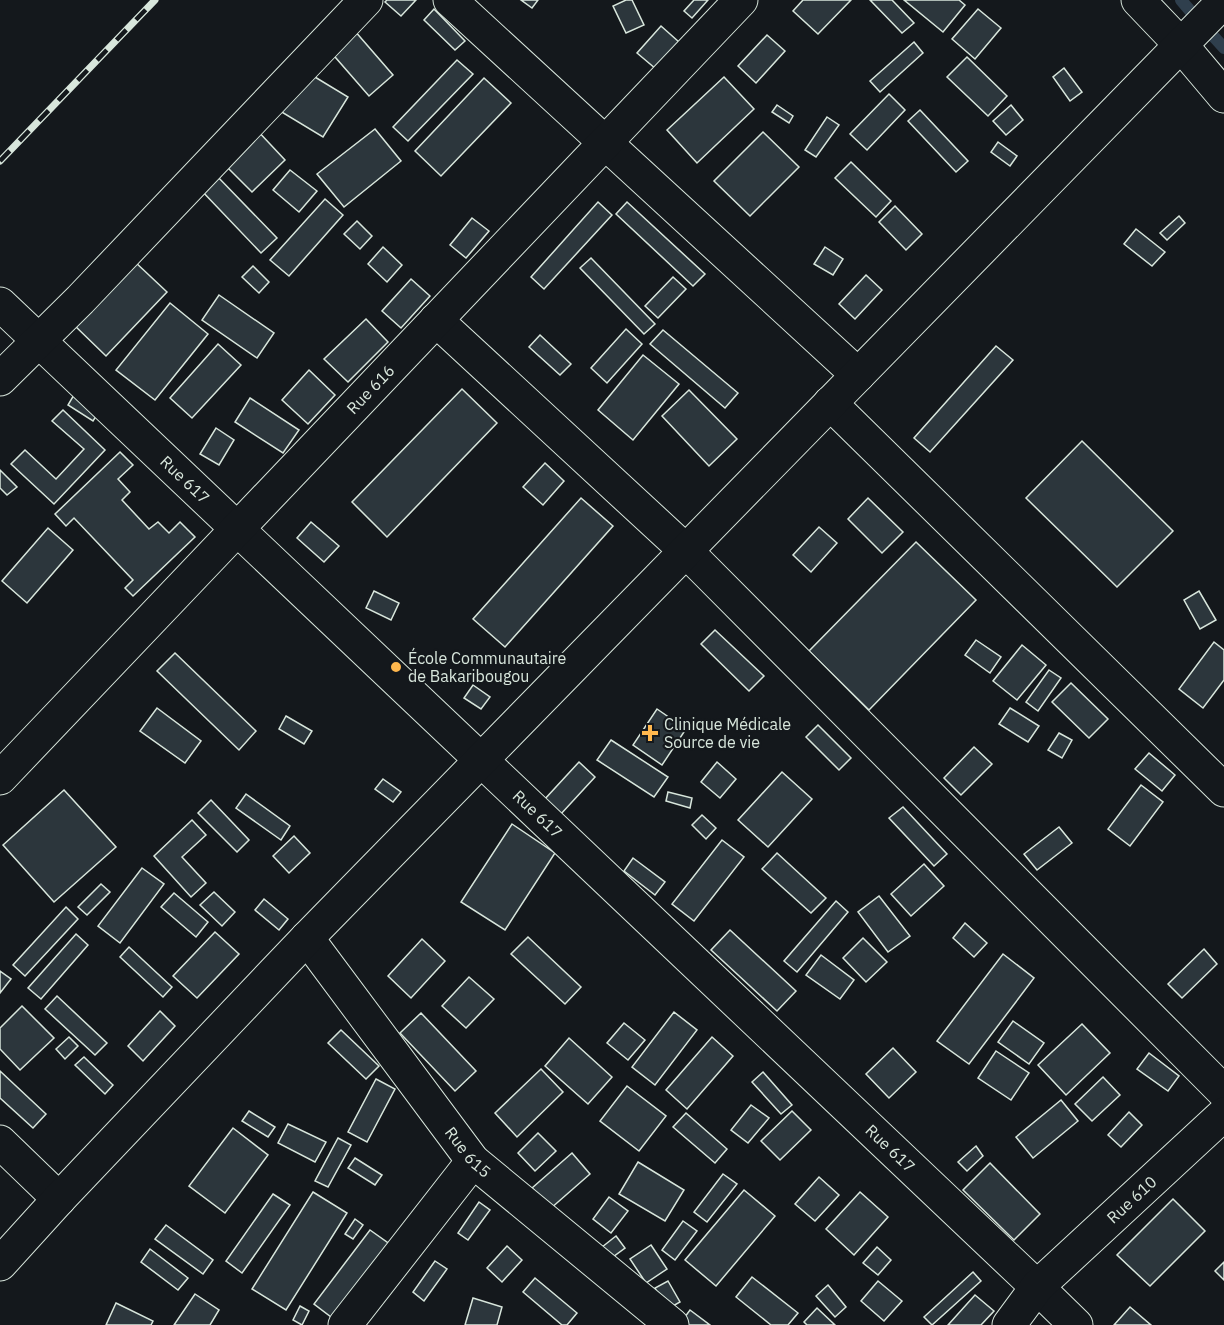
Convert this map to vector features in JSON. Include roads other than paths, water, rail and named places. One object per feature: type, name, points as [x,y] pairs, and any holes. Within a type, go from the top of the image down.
[{"type":"street","points":[[0,379],[88,292],[366,0]]},
{"type":"street","points":[[450,0],[858,375]]},
{"type":"street","name":"Rue 616","points":[[0,778],[741,0]]},
{"type":"street","points":[[1138,0],[1181,45],[1224,96]]},
{"type":"street","points":[[0,1264],[307,939],[1224,1]]},
{"type":"street","name":"Rue 617","points":[[0,304],[1076,1325]]},
{"type":"street","points":[[436,320],[686,551],[1224,1092]]},
{"type":"street","points":[[830,404],[1224,790]]},
{"type":"street","name":"Rue 615","points":[[307,939],[473,1161],[672,1325]]},
{"type":"street","name":"Rue 610","points":[[1009,1325],[1037,1287],[1224,1114]]},
{"type":"street","points":[[0,1142],[59,1199]]},
{"type":"street","points":[[345,1325],[473,1161]]},
{"type":"waterway","points":[[1181,0],[1192,13]]},
{"type":"waterway","points":[[1214,37],[1224,48]]},
{"type":"railway","points":[[0,161],[155,0]]},
{"type":"place","name":"École Communautaire de Bakaribougou","points":[[396,667]]},
{"type":"place","name":"Clinique Médicale Source de vie","points":[[650,733]]}]
